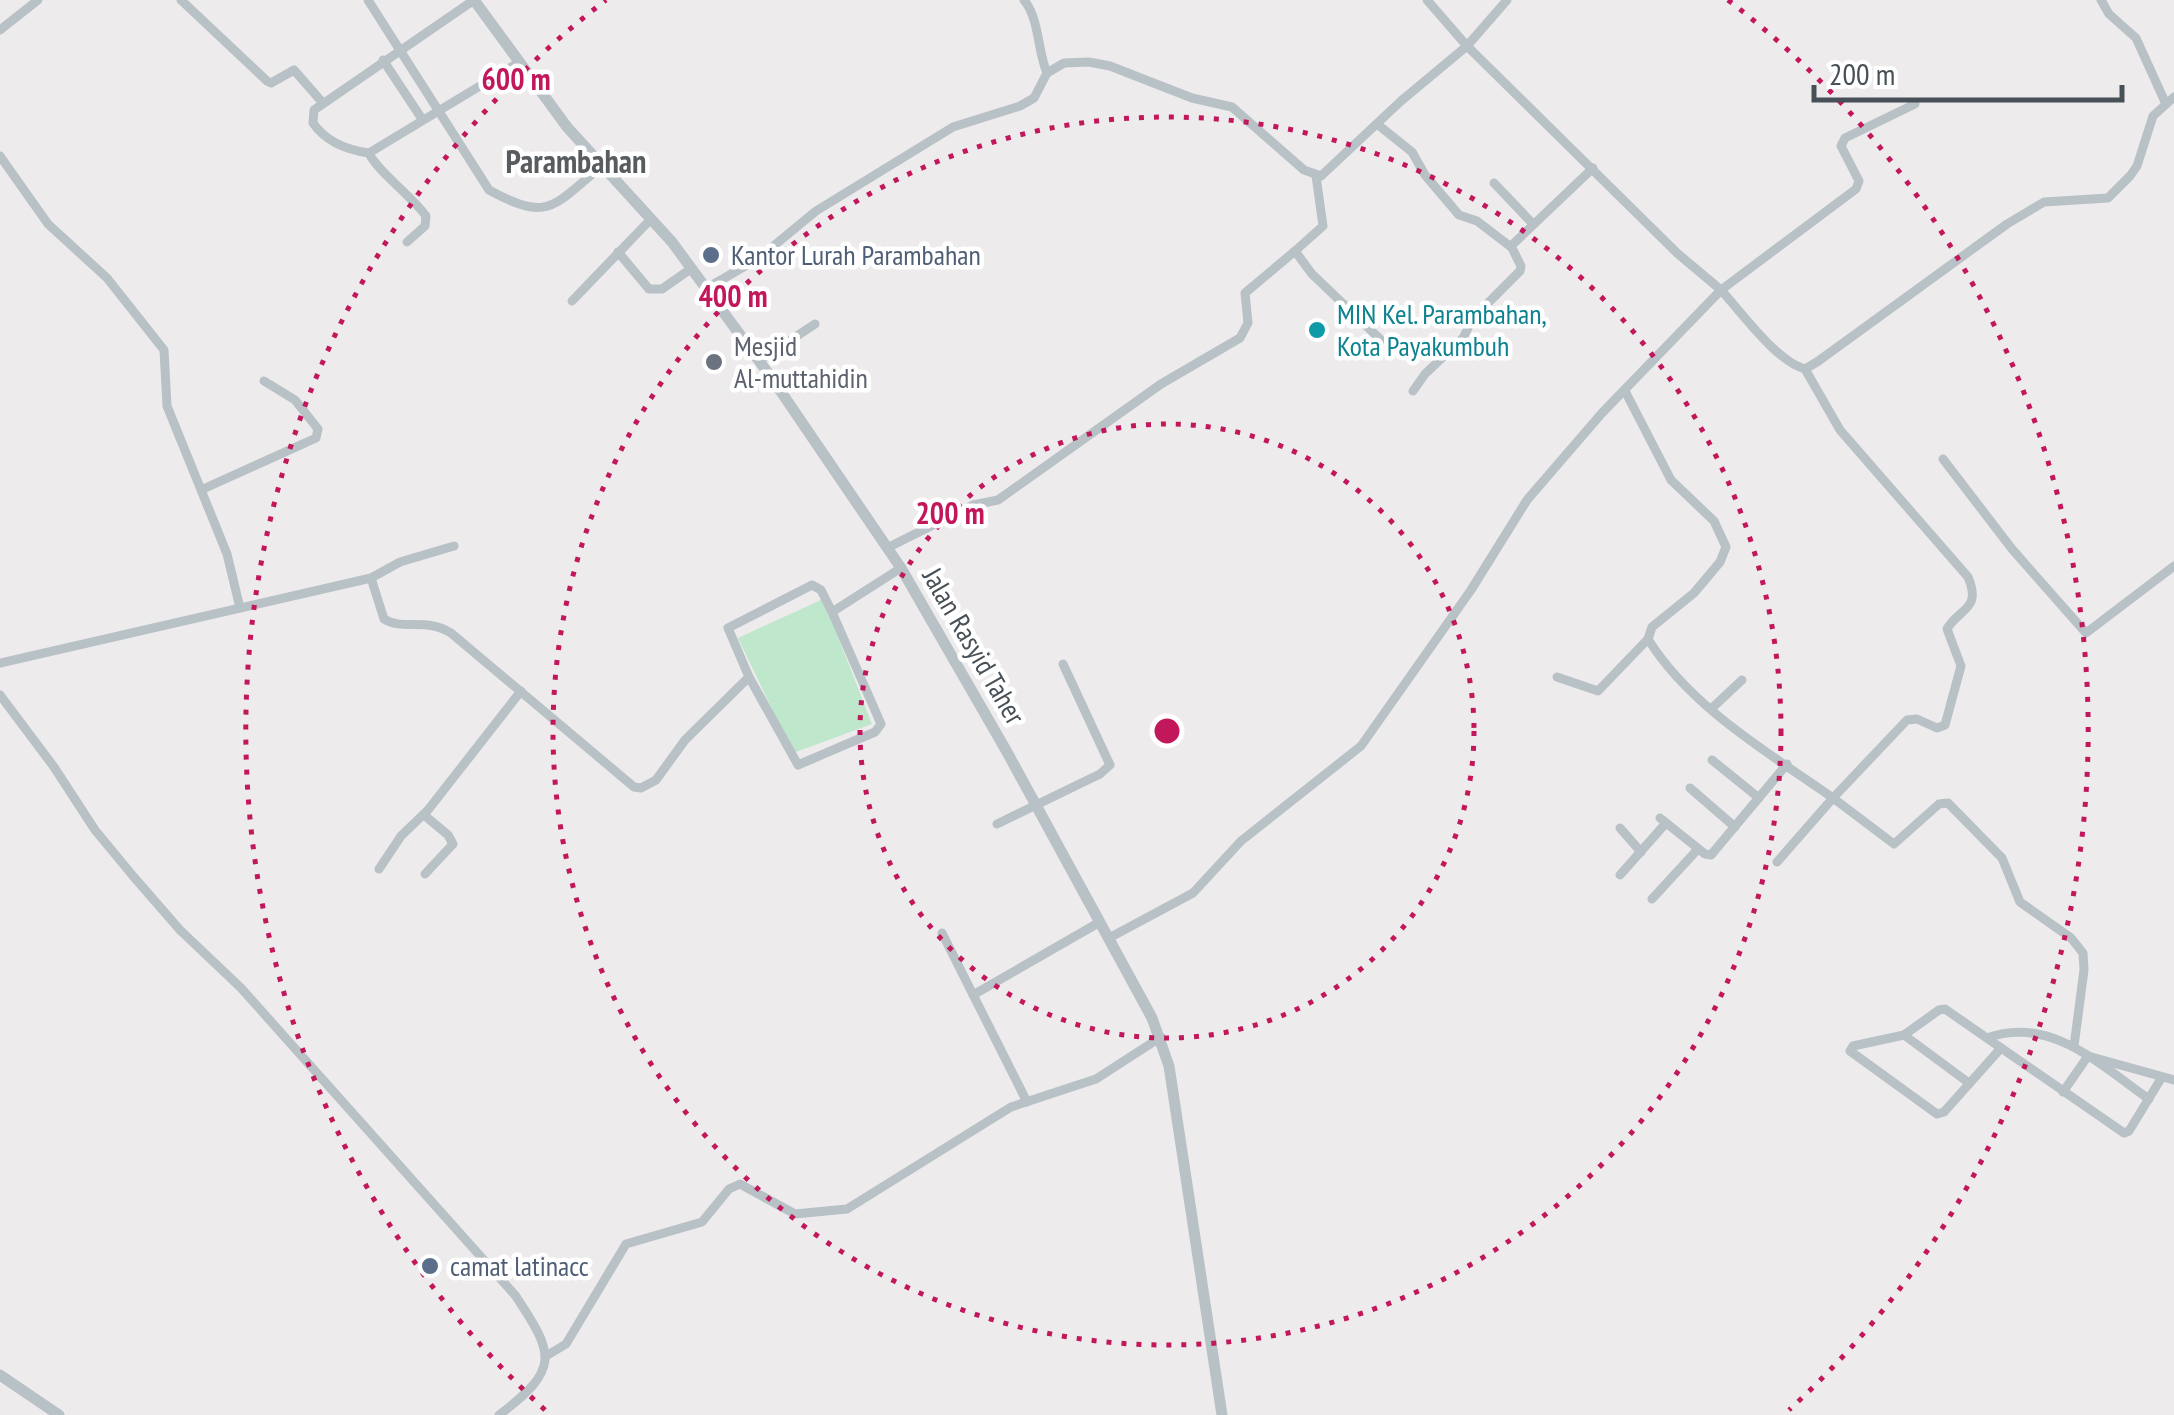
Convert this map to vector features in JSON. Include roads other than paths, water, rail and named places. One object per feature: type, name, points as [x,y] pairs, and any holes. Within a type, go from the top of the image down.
[{"type":"street","points":[[0,30],[38,0]]},
{"type":"street","points":[[181,0],[266,81],[272,83],[294,70],[322,102]]},
{"type":"street","points":[[368,0],[484,186],[532,209],[552,204],[601,166]]},
{"type":"street","points":[[474,0],[322,102],[312,117],[320,133],[348,148],[369,153],[518,63]]},
{"type":"street","name":"Jalan Rasyid Taher","points":[[474,0],[518,63],[601,166],[692,268],[901,568],[1109,938],[1161,1037],[1169,1066],[1222,1415]]},
{"type":"street","points":[[1024,0],[1032,13],[1047,74]]},
{"type":"street","points":[[1428,0],[1467,46],[1677,253],[1722,290],[1775,350],[1796,367],[1805,369],[1840,430],[1962,569],[1972,586],[1971,604],[1947,629],[1961,666],[1945,725],[1936,728],[1917,719],[1908,720],[1776,862]]},
{"type":"street","points":[[1316,176],[1327,174],[1377,124],[1467,46],[1508,0]]},
{"type":"street","points":[[1805,369],[2007,224],[2044,202],[2108,198],[2137,166],[2153,116],[2170,99],[2136,38],[2109,14],[2101,0]]},
{"type":"street","points":[[383,60],[422,119]]},
{"type":"street","points":[[707,288],[759,258],[816,211],[953,126],[1034,98],[1047,74],[1064,63],[1089,62],[1144,78],[1192,98],[1223,103],[1240,112],[1316,176],[1323,226],[1246,292],[1248,323],[1240,338],[1160,384],[998,500],[974,504],[887,548]]},
{"type":"street","points":[[1109,938],[1193,893],[1241,841],[1361,746],[1471,590],[1528,500],[1722,290],[1856,189],[1860,181],[1841,146],[1845,138],[1915,104]]},
{"type":"street","points":[[1377,124],[1412,152],[1425,175],[1459,215],[1477,221],[1511,247],[1522,266],[1413,391]]},
{"type":"street","points":[[369,153],[371,160],[402,186],[426,216],[425,226],[407,242]]},
{"type":"street","points":[[0,156],[48,224],[106,278],[164,350],[167,406],[227,554],[240,608]]},
{"type":"street","points":[[1511,247],[1592,168]]},
{"type":"street","points":[[1494,184],[1533,224]]},
{"type":"street","points":[[572,301],[650,218]]},
{"type":"street","points":[[1295,251],[1312,274],[1381,340]]},
{"type":"street","points":[[618,252],[649,289],[662,289],[692,268]]},
{"type":"street","points":[[759,361],[815,324]]},
{"type":"street","points":[[203,490],[316,438],[318,429],[295,400],[264,381]]},
{"type":"street","points":[[1557,677],[1598,690],[1648,639],[1652,627],[1694,593],[1720,562],[1726,546],[1714,521],[1671,480],[1625,391]]},
{"type":"street","points":[[1943,459],[2012,549],[2086,633],[2174,566]]},
{"type":"street","points":[[0,662],[371,578],[400,562],[454,546]]},
{"type":"street","points":[[832,612],[901,568]]},
{"type":"street","points":[[371,578],[384,619],[393,624],[428,623],[444,629],[628,783],[642,788],[656,780],[685,740],[749,677]]},
{"type":"street","points":[[812,585],[821,590],[832,612],[881,720],[877,731],[798,766],[728,632],[730,626],[812,585]]},
{"type":"street","points":[[1648,639],[1684,685],[1711,710],[1894,844],[1941,802],[1955,808],[2002,858],[2020,902],[2072,938],[2083,953],[2074,1046]]},
{"type":"street","points":[[998,824],[1100,774],[1110,765],[1063,664]]},
{"type":"street","points":[[1711,710],[1742,680]]},
{"type":"street","points":[[379,869],[401,836],[424,815],[521,692]]},
{"type":"street","points":[[0,695],[132,876],[180,930],[241,988],[499,1274],[528,1315],[546,1356]]},
{"type":"street","points":[[1712,760],[1758,798]]},
{"type":"street","points":[[1620,875],[1663,821],[1711,855],[1787,764]]},
{"type":"street","points":[[1690,788],[1735,827]]},
{"type":"street","points":[[424,815],[454,844],[425,874]]},
{"type":"street","points":[[1620,828],[1640,852]]},
{"type":"street","points":[[1652,898],[1698,849]]},
{"type":"street","points":[[973,995],[1100,922]]},
{"type":"street","points":[[942,933],[1027,1102]]},
{"type":"street","points":[[2001,1048],[1944,1112],[1937,1114],[1850,1051],[1853,1046],[1904,1035],[1942,1008],[1987,1038],[2124,1133],[2129,1131],[2162,1077]]},
{"type":"street","points":[[1987,1038],[2022,1031],[2054,1036],[2148,1099]]},
{"type":"street","points":[[1904,1035],[1969,1083]]},
{"type":"street","points":[[499,1415],[537,1381],[546,1356],[566,1344],[628,1242],[702,1222],[729,1189],[740,1184],[795,1214],[846,1209],[1011,1107],[1096,1079],[1161,1037]]},
{"type":"street","points":[[2088,1056],[2174,1080]]},
{"type":"street","points":[[2063,1092],[2088,1056]]},
{"type":"street","points":[[0,1375],[59,1415]]},
{"type":"place","name":"Kantor Lurah Parambahan","points":[[711,255]]},
{"type":"place","name":"MIN Kel. Parambahan, Kota Payakumbuh","points":[[1317,330]]},
{"type":"place","name":"Mesjid Al-muttahidin","points":[[714,362]]},
{"type":"place","name":"camat latinacc","points":[[430,1266]]},
{"type":"district","name":"Parambahan","points":[[576,162]]}]
